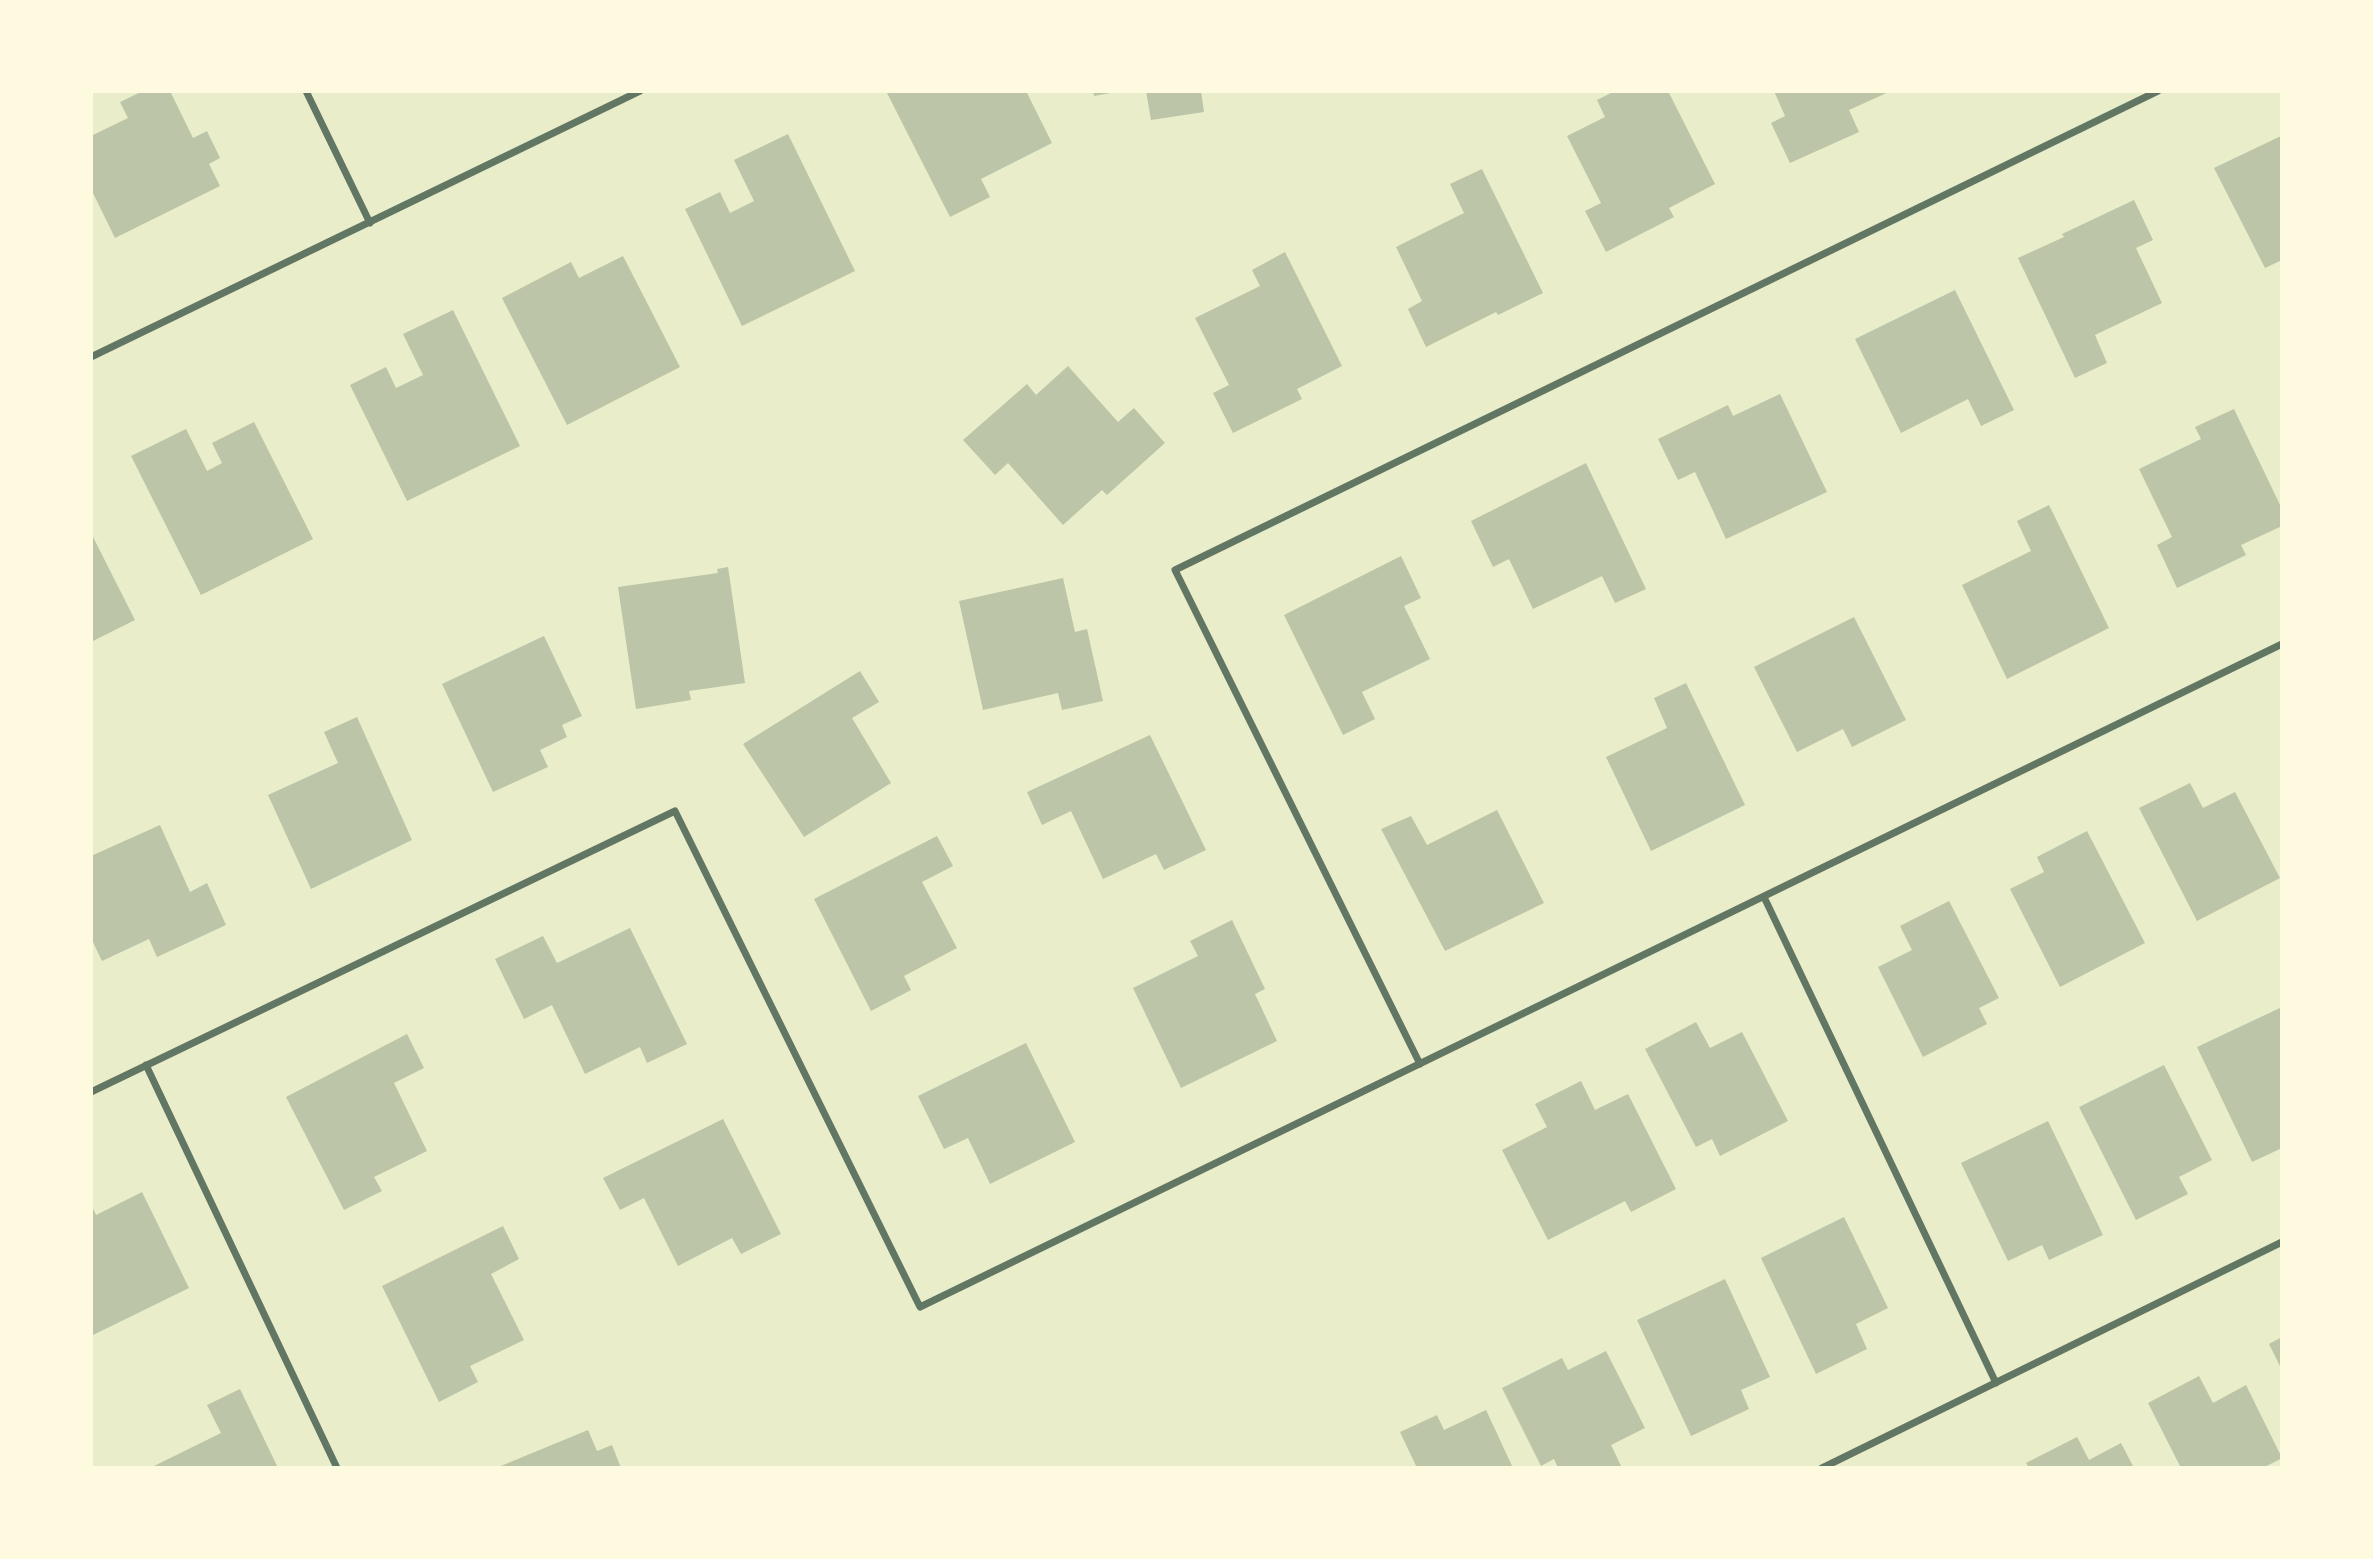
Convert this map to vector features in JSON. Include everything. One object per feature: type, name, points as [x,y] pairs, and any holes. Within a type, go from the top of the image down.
[{"type":"street","points":[[306,91],[370,223]]},
{"type":"street","points":[[91,358],[640,91]]},
{"type":"street","points":[[1420,1064],[1175,570],[2158,91]]},
{"type":"street","points":[[91,1092],[675,811],[920,1307],[2282,644]]},
{"type":"street","points":[[1764,897],[1996,1383]]},
{"type":"street","points":[[146,1065],[337,1468]]},
{"type":"street","points":[[1822,1468],[2282,1242]]},
{"type":"building","points":[[143,91],[170,91],[193,138],[207,131],[220,158],[209,164],[220,186],[115,238],[91,189],[91,136],[128,118],[120,102]]},
{"type":"building","points":[[886,91],[1026,91],[1052,143],[981,179],[990,197],[950,217]]},
{"type":"building","points":[[1093,91],[1116,91],[1116,92],[1094,96]]},
{"type":"building","points":[[1146,91],[1201,91],[1204,112],[1151,120]]},
{"type":"building","points":[[1615,91],[1668,91],[1715,184],[1669,208],[1674,217],[1606,252],[1585,211],[1601,203],[1567,136],[1605,117],[1597,100]]},
{"type":"building","points":[[1774,91],[1891,91],[1849,110],[1859,132],[1790,163],[1771,123],[1785,116]]},
{"type":"building","points":[[788,134],[855,271],[742,326],[685,209],[720,192],[730,213],[754,201],[734,160]]},
{"type":"building","points":[[2281,136],[2282,260],[2265,268],[2214,168]]},
{"type":"building","points":[[1482,169],[1543,293],[1498,315],[1496,312],[1426,347],[1408,309],[1422,301],[1396,247],[1464,213],[1450,184]]},
{"type":"building","points":[[2134,200],[2153,240],[2136,248],[2162,303],[2095,335],[2107,363],[2075,378],[2018,258]]},
{"type":"building","points":[[1285,252],[1342,366],[1297,389],[1302,399],[1233,433],[1213,393],[1229,385],[1195,318],[1260,286],[1252,270]]},
{"type":"building","points":[[623,256],[680,367],[567,425],[502,298],[571,262],[579,278]]},
{"type":"building","points":[[1955,290],[2014,410],[1981,426],[1968,399],[1901,433],[1855,339]]},
{"type":"building","points":[[453,310],[520,446],[407,501],[350,385],[386,367],[396,388],[423,375],[403,334]]},
{"type":"building","points":[[1068,366],[1118,422],[1134,408],[1165,443],[1107,495],[1102,490],[1063,525],[1008,463],[995,475],[963,440],[1027,384],[1036,395]]},
{"type":"building","points":[[1780,394],[1827,492],[1726,539],[1695,472],[1678,480],[1658,439],[1728,405],[1733,416]]},
{"type":"building","points":[[2234,409],[2282,509],[2282,526],[2241,545],[2246,555],[2177,588],[2157,545],[2172,537],[2139,469],[2201,439],[2195,427]]},
{"type":"building","points":[[254,422],[313,539],[201,595],[131,456],[186,429],[207,471],[222,463],[212,443]]},
{"type":"building","points":[[1586,463],[1646,589],[1615,603],[1602,576],[1533,609],[1509,559],[1493,567],[1471,521]]},
{"type":"building","points":[[2049,505],[2109,628],[2007,679],[1962,585],[2031,551],[2017,521]]},
{"type":"building","points":[[91,533],[135,620],[91,642]]},
{"type":"building","points":[[1401,556],[1421,598],[1404,606],[1430,659],[1362,692],[1375,719],[1343,735],[1284,615]]},
{"type":"building","points":[[728,567],[745,683],[689,691],[691,700],[636,709],[618,587],[718,573],[717,569]]},
{"type":"building","points":[[1063,578],[1075,632],[1087,629],[1103,701],[1062,710],[1058,693],[983,710],[959,601]]},
{"type":"building","points":[[1854,617],[1906,720],[1852,747],[1843,729],[1797,752],[1754,667]]},
{"type":"building","points":[[544,636],[582,716],[562,725],[567,737],[540,750],[548,767],[493,792],[442,684]]},
{"type":"building","points":[[860,671],[879,702],[852,718],[891,783],[804,837],[743,744]]},
{"type":"building","points":[[1686,683],[1745,805],[1651,851],[1606,757],[1667,728],[1654,698]]},
{"type":"building","points":[[357,717],[412,840],[311,889],[268,795],[338,763],[324,732]]},
{"type":"building","points":[[1150,735],[1206,850],[1164,870],[1156,854],[1103,879],[1071,811],[1042,825],[1027,792]]},
{"type":"building","points":[[2190,783],[2203,808],[2235,792],[2280,878],[2197,921],[2139,808]]},
{"type":"building","points":[[1497,810],[1544,903],[1445,951],[1381,829],[1411,816],[1427,845]]},
{"type":"building","points":[[160,825],[190,892],[207,883],[226,925],[157,957],[149,939],[102,961],[91,938],[91,856]]},
{"type":"building","points":[[2087,831],[2145,943],[2060,987],[2010,889],[2044,872],[2037,857]]},
{"type":"building","points":[[937,836],[953,866],[922,882],[957,948],[904,976],[911,990],[871,1011],[814,899]]},
{"type":"building","points":[[1949,901],[1999,998],[1979,1008],[1987,1024],[1923,1057],[1878,967],[1912,950],[1900,926]]},
{"type":"building","points":[[1232,920],[1265,989],[1255,994],[1277,1041],[1181,1088],[1133,988],[1198,956],[1190,941]]},
{"type":"building","points":[[630,928],[687,1044],[647,1063],[640,1047],[585,1074],[552,1005],[524,1019],[495,959],[543,936],[557,963]]},
{"type":"building","points":[[2282,1007],[2282,1148],[2252,1162],[2197,1047]]},
{"type":"building","points":[[1696,1022],[1710,1048],[1742,1032],[1788,1121],[1720,1156],[1712,1139],[1696,1147],[1645,1049]]},
{"type":"building","points":[[407,1034],[424,1068],[394,1083],[427,1151],[374,1177],[382,1191],[344,1210],[286,1097]]},
{"type":"building","points":[[1026,1043],[1075,1142],[990,1184],[968,1138],[944,1149],[918,1096]]},
{"type":"building","points":[[2164,1065],[2212,1160],[2179,1177],[2188,1194],[2136,1220],[2079,1107]]},
{"type":"building","points":[[1581,1081],[1595,1110],[1628,1094],[1676,1189],[1631,1212],[1625,1201],[1548,1240],[1502,1150],[1547,1127],[1535,1104]]},
{"type":"building","points":[[723,1119],[781,1234],[741,1254],[732,1238],[678,1266],[644,1198],[620,1210],[603,1178]]},
{"type":"building","points":[[2048,1121],[2103,1235],[2049,1260],[2042,1245],[2008,1261],[1961,1163]]},
{"type":"building","points":[[142,1192],[189,1288],[91,1336],[91,1204],[96,1215]]},
{"type":"building","points":[[1844,1217],[1888,1308],[1856,1324],[1867,1349],[1816,1374],[1761,1258]]},
{"type":"building","points":[[503,1226],[519,1259],[491,1274],[524,1340],[470,1366],[478,1382],[439,1402],[382,1286]]},
{"type":"building","points":[[1725,1279],[1770,1377],[1741,1390],[1749,1409],[1691,1436],[1637,1320]]},
{"type":"building","points":[[2282,1337],[2282,1370],[2269,1344]]},
{"type":"building","points":[[1606,1351],[1645,1428],[1611,1445],[1622,1468],[1558,1468],[1554,1459],[1541,1466],[1502,1388],[1562,1358],[1568,1370]]},
{"type":"building","points":[[2199,1376],[2213,1403],[2246,1385],[2282,1458],[2263,1468],[2181,1468],[2148,1403]]},
{"type":"building","points":[[240,1389],[278,1468],[155,1468],[154,1466],[221,1433],[207,1405]]},
{"type":"building","points":[[1486,1410],[1513,1468],[1417,1468],[1400,1432],[1437,1415],[1444,1430]]},
{"type":"building","points":[[588,1430],[597,1451],[612,1445],[621,1468],[496,1468]]},
{"type":"building","points":[[2077,1437],[2089,1460],[2121,1443],[2134,1468],[2029,1468],[2026,1463]]}]
